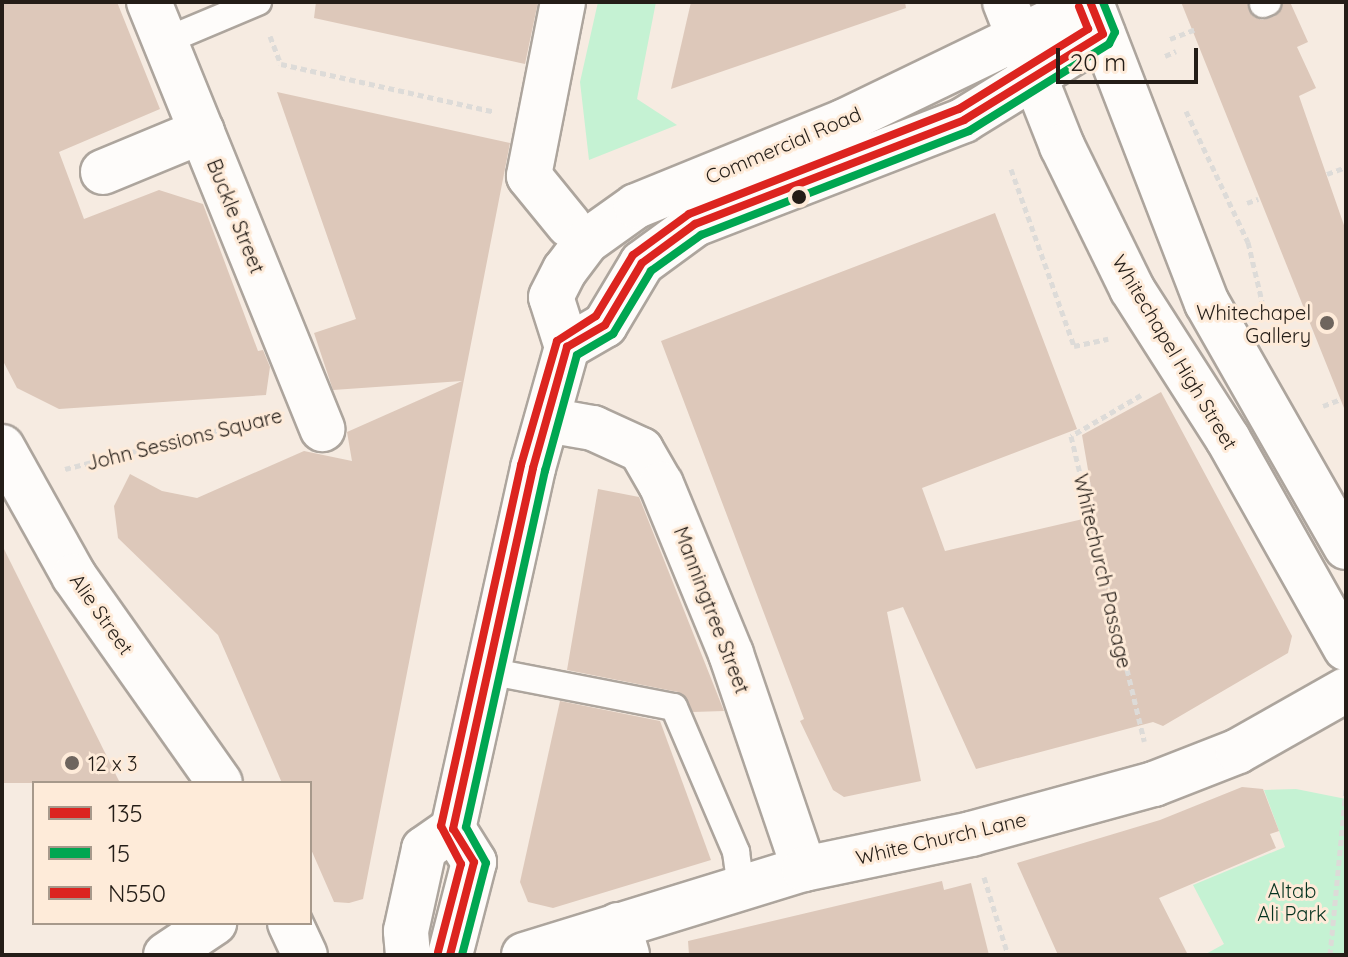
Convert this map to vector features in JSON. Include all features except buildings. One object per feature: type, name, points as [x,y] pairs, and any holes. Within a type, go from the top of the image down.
[{"type":"main road","points":[[563,2],[529,176],[569,225]]},
{"type":"main road","points":[[1095,13],[1207,303],[1346,547]]},
{"type":"main road","name":"Commercial Road","points":[[1020,39],[964,120],[695,224],[642,263],[605,325],[567,347],[551,297],[587,241],[636,206],[845,121],[1020,39],[1095,13]]},
{"type":"main road","name":"Buckle Street","points":[[157,21],[317,417]]},
{"type":"main road","name":"Whitechapel High Street","points":[[1020,39],[1062,146],[1132,289],[1334,600],[1346,648]]},
{"type":"main road","points":[[103,172],[202,131]]},
{"type":"main road","points":[[408,955],[406,931],[424,849],[453,829],[547,420],[567,347]]},
{"type":"main road","name":"Manningtree Street","points":[[547,420],[593,428],[641,450],[661,484],[731,654],[804,869]]},
{"type":"main road","name":"Alie Street","points":[[2,447],[74,576],[218,778]]},
{"type":"main road","name":"White Church Lane","points":[[524,955],[623,940],[741,886],[804,869],[971,834],[1154,784],[1238,751],[1346,690]]},
{"type":"main road","points":[[450,955],[474,862],[453,829]]},
{"type":"main road","points":[[166,955],[211,925]]},
{"type":"main road","points":[[291,925],[305,955]]},
{"type":"lane","points":[[157,21],[258,2]]},
{"type":"lane","points":[[488,671],[674,707],[736,852],[741,886]]},
{"type":"path","points":[[1170,39],[1194,30]]},
{"type":"path","points":[[1165,56],[1176,51]]},
{"type":"path","points":[[281,64],[539,122]]},
{"type":"path","points":[[1327,174],[1346,167]]},
{"type":"path","points":[[1011,169],[1074,346],[1123,335]]},
{"type":"path","points":[[1247,203],[1258,199]]},
{"type":"path","name":"Whitechurch Passage","points":[[1137,380],[1141,395],[1071,436],[1154,784]]},
{"type":"path","points":[[1323,406],[1339,400]]},
{"type":"path","name":"John Sessions Square","points":[[56,471],[317,417]]},
{"type":"path","points":[[1330,955],[1346,790]]},
{"type":"path","points":[[971,834],[1008,955]]},
{"type":"green space","points":[[598,2],[656,2],[637,99],[677,125],[589,160],[580,82]]},
{"type":"green space","name":"Altab Ali Park","points":[[1296,789],[1346,799],[1346,955],[1204,955],[1224,944],[1193,885],[1285,847],[1264,790]]},
{"type":"transit line","name":"135","points":[[450,955],[474,862],[453,829],[533,468],[567,347],[605,325],[642,263],[695,224],[964,120],[1103,34],[1090,2]]},
{"type":"transit line","name":"15","points":[[462,955],[486,863],[466,827],[545,471],[577,355],[613,334],[651,271],[701,235],[969,131],[1109,44],[1115,32],[1103,2]]},
{"type":"transit line","name":"N550","points":[[438,952],[461,864],[441,826],[521,465],[557,341],[596,316],[633,255],[689,214],[959,109],[1088,29],[1079,7]]},
{"type":"place","name":"Whitechapel Gallery","points":[[1327,323]]},
{"type":"place","name":"12 x 3","points":[[72,763]]}]
